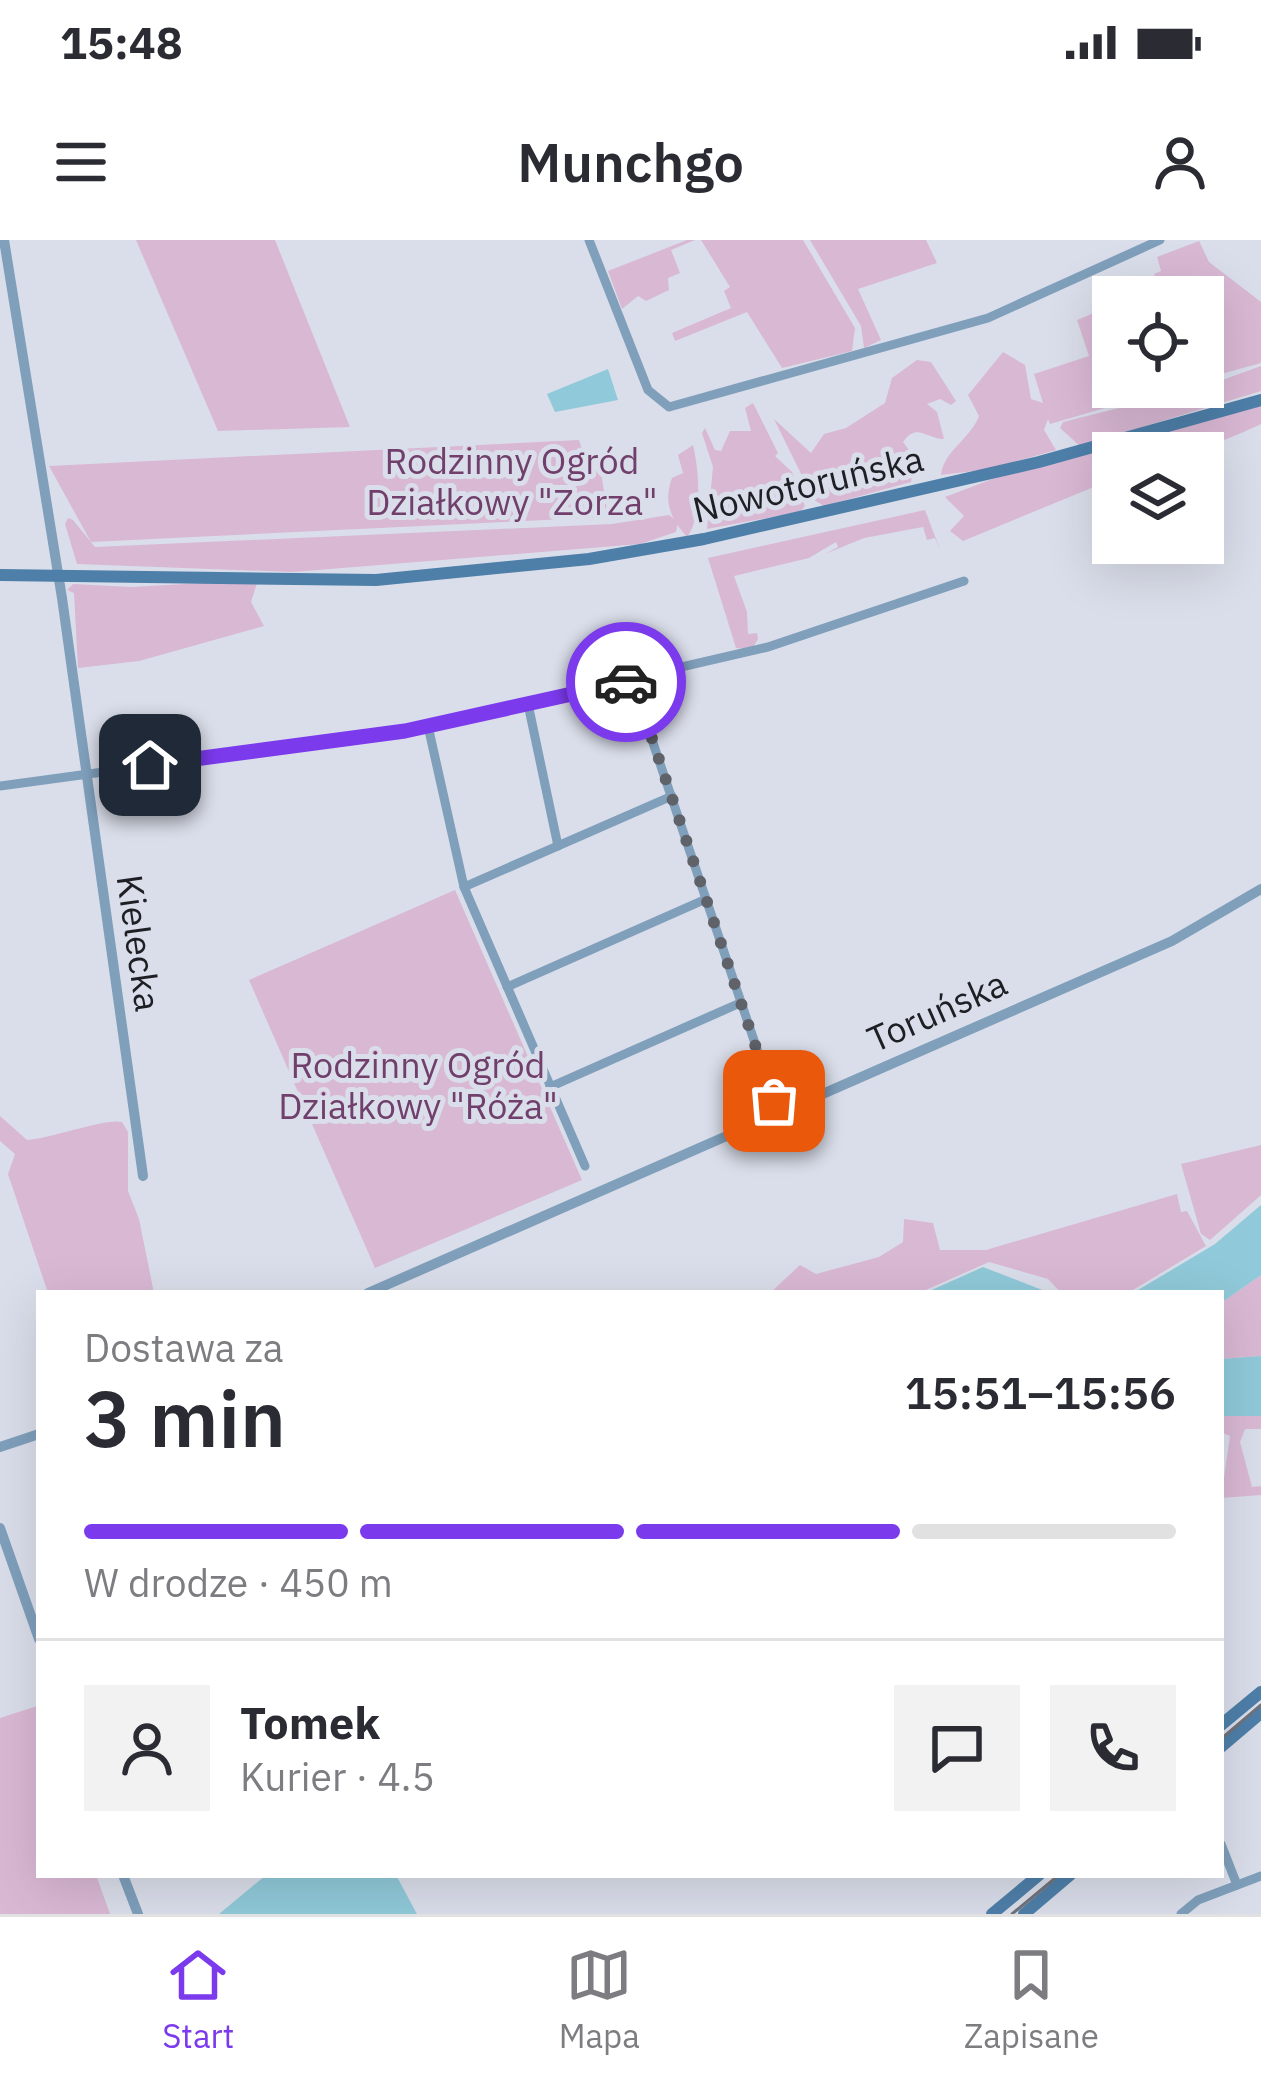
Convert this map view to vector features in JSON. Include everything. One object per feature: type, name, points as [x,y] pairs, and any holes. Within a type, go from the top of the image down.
[{"type":"main road","name":"Nowotoruńska","points":[[0,575],[376,580],[590,559],[704,539],[1039,462],[1261,400]]},
{"type":"main road","points":[[1224,1723],[1261,1692]]},
{"type":"main road","points":[[1224,1745],[1261,1714]]},
{"type":"main road","points":[[992,1914],[1035,1878]]},
{"type":"main road","points":[[1024,1914],[1066,1878]]},
{"type":"street","name":"Kielecka","points":[[4,240],[58,575],[143,1176]]},
{"type":"street","points":[[589,240],[648,390],[669,407],[988,318],[1160,240]]},
{"type":"street","points":[[0,786],[428,726],[768,647],[964,581]]},
{"type":"street","points":[[632,681],[779,1114]]},
{"type":"street","points":[[528,704],[558,846]]},
{"type":"street","points":[[428,726],[464,887],[585,1166]]},
{"type":"street","points":[[464,887],[671,796]]},
{"type":"street","name":"Toruńska","points":[[375,1290],[1172,941],[1261,889]]},
{"type":"street","points":[[507,987],[706,899]]},
{"type":"street","points":[[550,1087],[740,1003]]},
{"type":"street","points":[[0,1448],[36,1435]]},
{"type":"street","points":[[0,1528],[36,1630]]},
{"type":"street","points":[[1224,1852],[1237,1885]]},
{"type":"street","points":[[1181,1914],[1261,1876]]},
{"type":"street","points":[[124,1878],[138,1914]]},
{"type":"green space","points":[[136,240],[275,240],[350,427],[218,431]]},
{"type":"green space","points":[[695,240],[671,250],[680,273],[668,278],[669,290],[646,301],[638,296],[622,309],[608,271]]},
{"type":"green space","points":[[701,240],[803,240],[855,328],[852,351],[782,368],[747,312],[675,341],[672,333],[731,308],[724,291],[730,287]]},
{"type":"green space","points":[[810,240],[926,240],[937,263],[858,289],[881,340],[864,348],[861,326]]},
{"type":"green space","points":[[1199,241],[1209,262],[1261,302],[1261,363],[1224,373],[1224,276],[1154,276],[1161,271],[1157,257]]},
{"type":"green space","points":[[1092,314],[1092,408],[1105,408],[1050,424],[1048,419],[1044,430],[1056,450],[990,469],[941,475],[947,459],[979,416],[968,395],[1003,352],[1025,365],[1031,399],[1043,403],[1034,374],[1089,356],[1077,320]]},
{"type":"green space","points":[[917,360],[931,362],[956,401],[951,405],[940,399],[927,404],[937,412],[944,439],[917,432],[903,442],[915,458],[911,482],[824,506],[814,500],[774,419],[811,453],[824,434],[846,428],[885,403],[892,378]]},
{"type":"green space","points":[[1261,366],[1261,391],[1224,402],[1224,379]]},
{"type":"green space","points":[[753,403],[778,453],[775,456],[792,472],[805,506],[800,512],[707,529],[713,467],[702,433],[705,428],[715,450],[721,451],[730,431],[751,431],[745,408]]},
{"type":"green space","points":[[1261,405],[1261,424],[1224,440],[1224,432],[1163,432]]},
{"type":"green space","points":[[1119,408],[1205,408],[1126,432],[1092,432],[1092,442],[1080,446],[1060,428],[1063,422]]},
{"type":"green space","name":"Rodzinny Ogród Działkowy \"Zorza\"","points":[[579,440],[584,455],[600,466],[608,517],[91,542],[49,466]]},
{"type":"green space","points":[[693,445],[698,505],[687,537],[673,517],[668,495],[672,478],[683,473],[678,455]]},
{"type":"green space","points":[[1092,451],[1092,488],[963,541],[950,531],[964,516],[945,497]]},
{"type":"green space","points":[[925,510],[941,552],[935,538],[927,540],[923,527],[864,538],[825,554],[838,547],[836,542],[809,558],[734,576],[747,612],[748,634],[757,633],[758,639],[752,649],[736,648],[708,558]]},
{"type":"green space","points":[[669,515],[678,522],[676,532],[640,544],[293,572],[77,564],[65,524],[68,518],[73,520],[95,547],[612,524]]},
{"type":"green space","points":[[258,580],[251,602],[264,626],[139,661],[78,668],[74,593],[67,590],[73,584],[131,587]]},
{"type":"green space","name":"Rodzinny Ogród Działkowy \"Róża\"","points":[[455,890],[582,1180],[375,1268],[249,980]]},
{"type":"green space","points":[[0,1116],[27,1140],[122,1122],[128,1132],[128,1191],[139,1219],[153,1290],[47,1290],[8,1174],[15,1154],[0,1141]]},
{"type":"green space","points":[[1261,1145],[1261,1195],[1210,1240],[1201,1234],[1181,1164]]},
{"type":"green space","points":[[1177,1194],[1181,1212],[1187,1211],[1206,1246],[1133,1290],[1058,1290],[1048,1279],[989,1262],[926,1290],[773,1290],[800,1265],[816,1274],[879,1257],[903,1242],[904,1219],[933,1223],[940,1250],[986,1250]]},
{"type":"green space","points":[[1261,1275],[1261,1356],[1224,1359],[1224,1301]]},
{"type":"green space","points":[[1224,1416],[1261,1416],[1261,1429],[1245,1429],[1240,1442],[1252,1487],[1261,1486],[1261,1495],[1224,1498],[1230,1436],[1224,1433]]},
{"type":"green space","points":[[36,1706],[36,1878],[97,1878],[110,1914],[0,1914],[0,1718]]},
{"type":"water","points":[[608,369],[618,400],[555,412],[547,394]]},
{"type":"water","points":[[1261,1205],[1261,1275],[1224,1301],[1224,1290],[1138,1290],[1215,1244]]},
{"type":"water","points":[[983,1267],[1042,1290],[932,1290]]},
{"type":"water","points":[[1261,1356],[1261,1416],[1224,1416],[1224,1359]]},
{"type":"water","points":[[262,1878],[398,1878],[417,1914],[219,1914]]},
{"type":"tram line","points":[[1224,1736],[1261,1705]]},
{"type":"tram line","points":[[1012,1914],[1055,1878]]},
{"type":"way so far","points":[[626,682],[634,685],[774,1101]]},
{"type":"route","points":[[150,765],[405,731],[626,682]]}]
